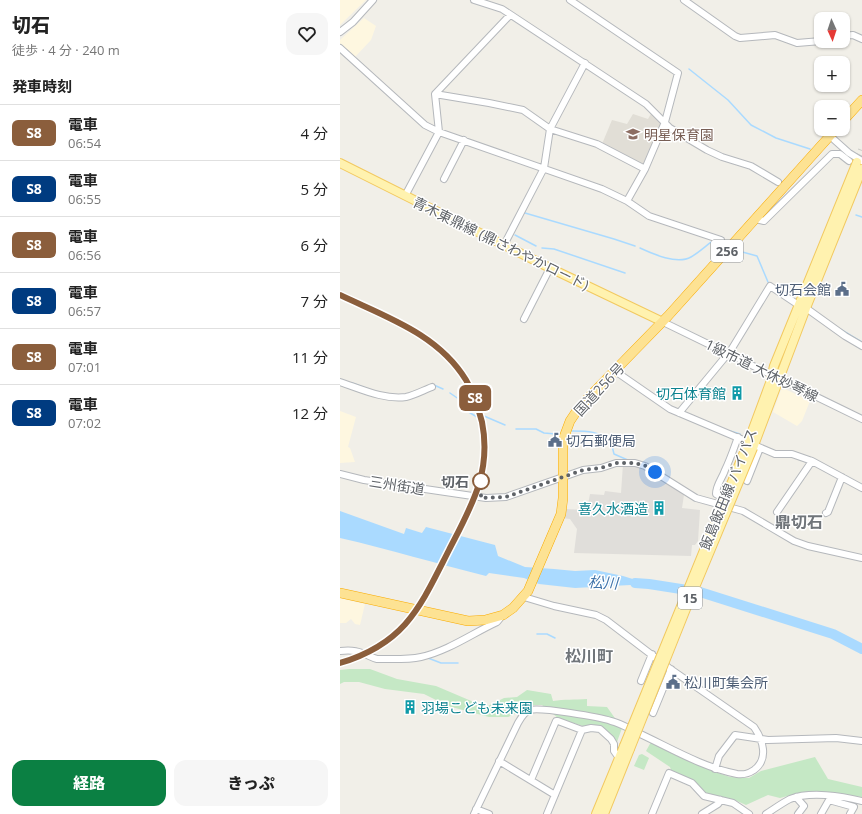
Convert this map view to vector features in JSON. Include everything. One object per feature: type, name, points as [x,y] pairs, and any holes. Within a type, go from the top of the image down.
[{"type":"highway","points":[[850,113],[862,100]]},
{"type":"highway","name":"国道256号","points":[[340,593],[462,621],[485,620],[503,615],[513,608],[526,594],[545,553],[562,507],[563,446],[564,437],[570,421],[580,407],[662,322],[830,136]]},
{"type":"main road","name":"青木東鼎線 (鼎さわやかロード)","points":[[340,163],[662,322]]},
{"type":"main road","name":"飯島飯田線 バイパス","points":[[604,814],[627,748],[752,446],[776,377],[857,163]]},
{"type":"main road","name":"飯島飯田線 バイパス","points":[[596,814],[619,758],[627,748]]},
{"type":"street","points":[[340,32],[373,0]]},
{"type":"street","points":[[474,0],[502,9],[646,104],[670,128],[707,150],[722,157],[751,166],[778,182]]},
{"type":"street","points":[[570,0],[678,74],[665,122],[645,169],[627,201]]},
{"type":"street","points":[[684,0],[740,38],[775,35],[797,43],[814,42]]},
{"type":"street","points":[[405,196],[439,132],[435,94],[510,15]]},
{"type":"street","points":[[850,36],[862,39]]},
{"type":"street","points":[[340,48],[425,125],[439,132],[544,168],[602,190],[627,201],[649,216],[721,240]]},
{"type":"street","points":[[504,245],[544,168],[550,129],[584,63]]},
{"type":"street","points":[[435,94],[490,102],[523,110],[550,129],[597,144],[645,169]]},
{"type":"street","points":[[835,136],[857,163]]},
{"type":"street","points":[[444,180],[464,140]]},
{"type":"street","points":[[756,219],[764,221],[832,154],[840,154],[857,163]]},
{"type":"street","points":[[524,319],[550,268]]},
{"type":"street","points":[[679,413],[728,353],[770,286],[862,346]]},
{"type":"street","name":"1級市道 大休妙琴線","points":[[662,322],[862,419]]},
{"type":"street","points":[[615,371],[660,403],[679,413],[738,437],[752,446],[775,454],[792,454],[812,460],[862,488]]},
{"type":"street","points":[[340,382],[389,397],[407,397],[432,387]]},
{"type":"street","points":[[738,437],[725,472],[717,487],[716,494],[735,504],[736,509],[743,511],[794,541],[808,546],[862,558]]},
{"type":"street","points":[[747,481],[752,446]]},
{"type":"street","points":[[777,512],[812,460]]},
{"type":"street","name":"三州街道","points":[[340,474],[364,480],[481,498],[506,497],[583,470],[601,468],[616,463],[635,463],[646,466],[696,498],[736,509]]},
{"type":"street","points":[[826,513],[828,512],[842,477]]},
{"type":"street","points":[[488,814],[475,812],[522,717],[530,710],[542,709],[612,721],[715,769],[738,774],[744,775],[750,773],[758,767],[762,760],[763,749],[761,738],[754,727],[671,669],[606,620],[596,615],[554,606],[526,594]]},
{"type":"street","points":[[340,651],[354,650],[377,659],[409,659],[422,656],[451,645],[497,622],[503,615]]},
{"type":"street","points":[[641,681],[652,654]]},
{"type":"street","points":[[653,713],[671,669]]},
{"type":"street","points":[[531,780],[555,723],[558,721],[582,730],[591,728],[600,729],[611,739],[614,744],[614,750],[619,758]]},
{"type":"street","points":[[547,814],[582,730]]},
{"type":"street","points":[[715,769],[719,756],[735,735],[753,739],[761,738],[768,740],[836,738],[862,741]]},
{"type":"street","points":[[500,761],[556,795]]},
{"type":"street","points":[[652,814],[670,773],[692,784],[704,796],[734,803],[750,814]]},
{"type":"street","points":[[766,814],[796,797],[827,795],[862,801]]},
{"type":"street","points":[[796,797],[804,806],[798,814]]},
{"type":"street","points":[[702,814],[718,804],[720,800]]},
{"type":"street","points":[[821,814],[829,800],[854,807],[850,814]]},
{"type":"shaded area","points":[[340,0],[366,0],[340,25]]},
{"type":"shaded area","points":[[364,18],[376,26],[371,40],[354,58],[340,44],[340,40]]},
{"type":"shaded area","name":"明星保育園","points":[[652,112],[664,123],[645,166],[602,144],[612,120],[627,124],[633,114],[648,119]]},
{"type":"shaded area","points":[[785,389],[810,401],[802,421],[797,426],[773,412],[781,390]]},
{"type":"shaded area","points":[[340,411],[356,417],[348,447],[350,448],[355,462],[340,463]]},
{"type":"shaded area","points":[[623,464],[635,465],[643,468],[672,486],[684,495],[682,508],[700,510],[698,541],[695,545],[692,545],[691,556],[574,553],[577,529],[570,519],[562,518],[564,509],[587,510],[590,494],[604,495],[605,491],[621,493]]},
{"type":"shaded area","points":[[340,598],[365,604],[360,625],[355,624],[351,619],[346,623],[340,623]]},
{"type":"green space","points":[[370,669],[397,679],[436,686],[476,703],[488,706],[504,698],[517,697],[527,690],[551,694],[553,701],[587,699],[587,706],[607,707],[622,728],[617,742],[606,730],[595,725],[583,726],[558,718],[542,705],[526,707],[522,711],[508,717],[489,717],[448,706],[424,694],[385,689],[359,682],[344,682],[340,684],[340,670]]},
{"type":"green space","points":[[651,742],[718,773],[730,777],[749,778],[761,771],[815,757],[828,779],[862,787],[862,797],[827,792],[799,793],[780,798],[768,795],[746,805],[737,801],[706,793],[694,782],[671,770],[670,767],[646,751]]},
{"type":"green space","points":[[642,754],[649,758],[644,770],[634,766],[639,755]]},
{"type":"water","points":[[340,511],[404,534],[406,528],[422,533],[426,527],[495,545],[498,556],[525,567],[575,571],[595,570],[623,576],[649,584],[575,588],[539,584],[524,578],[489,573],[486,576],[340,538]]},
{"type":"waterway","points":[[689,69],[728,100],[751,125],[776,138],[810,149]]},
{"type":"waterway","points":[[525,213],[635,246]]},
{"type":"waterway","points":[[856,215],[862,217]]},
{"type":"waterway","points":[[515,235],[536,246]]},
{"type":"waterway","points":[[640,248],[665,258],[679,260],[691,257],[711,242],[720,244]]},
{"type":"waterway","points":[[542,248],[554,249],[625,273]]},
{"type":"waterway","points":[[735,250],[757,256],[768,282]]},
{"type":"waterway","points":[[840,329],[862,342]]},
{"type":"waterway","points":[[352,383],[371,390]]},
{"type":"waterway","points":[[434,385],[443,389]]},
{"type":"waterway","points":[[450,393],[463,402],[462,408],[477,417]]},
{"type":"waterway","points":[[484,416],[505,425]]},
{"type":"waterway","points":[[516,429],[536,429],[544,433],[556,434]]},
{"type":"waterway","points":[[572,431],[588,432],[607,438],[611,442],[614,454],[630,461]]},
{"type":"waterway","points":[[730,431],[740,434]]},
{"type":"waterway","name":"松川","points":[[635,583],[700,592],[833,634],[862,649]]},
{"type":"waterway","points":[[537,634],[547,634],[555,638]]},
{"type":"waterway","points":[[428,658],[441,663],[458,663]]},
{"type":"tunnel","points":[[857,162],[862,150]]},
{"type":"railway","points":[[340,295],[410,328],[441,350],[454,364],[466,380],[471,390],[482,422],[484,440],[484,457],[478,489],[465,519],[419,606],[396,633],[381,645],[362,655],[340,663]]},
{"type":"train","name":"S8","points":[[340,295],[414,331],[444,352],[465,379],[476,401],[482,425],[485,452],[481,481],[475,498],[429,592],[418,609],[409,621],[388,640],[365,654],[340,663]]},
{"type":"place","name":"明星保育園","points":[[633,134]]},
{"type":"place","name":"切石会館","points":[[842,289]]},
{"type":"place","name":"切石体育館","points":[[737,393]]},
{"type":"place","name":"切石郵便局","points":[[555,440]]},
{"type":"place","name":"切石","points":[[481,481]]},
{"type":"place","name":"喜久水酒造","points":[[659,508]]},
{"type":"place","name":"松川町集会所","points":[[673,682]]},
{"type":"place","name":"羽場こども未来園","points":[[410,707]]},
{"type":"district","name":"鼎切石","points":[[799,522]]},
{"type":"district","name":"松川町","points":[[589,656]]},
{"type":"route","points":[[481,481],[481,498],[502,498],[583,470],[601,468],[616,463],[635,463],[646,466],[655,472]]}]
